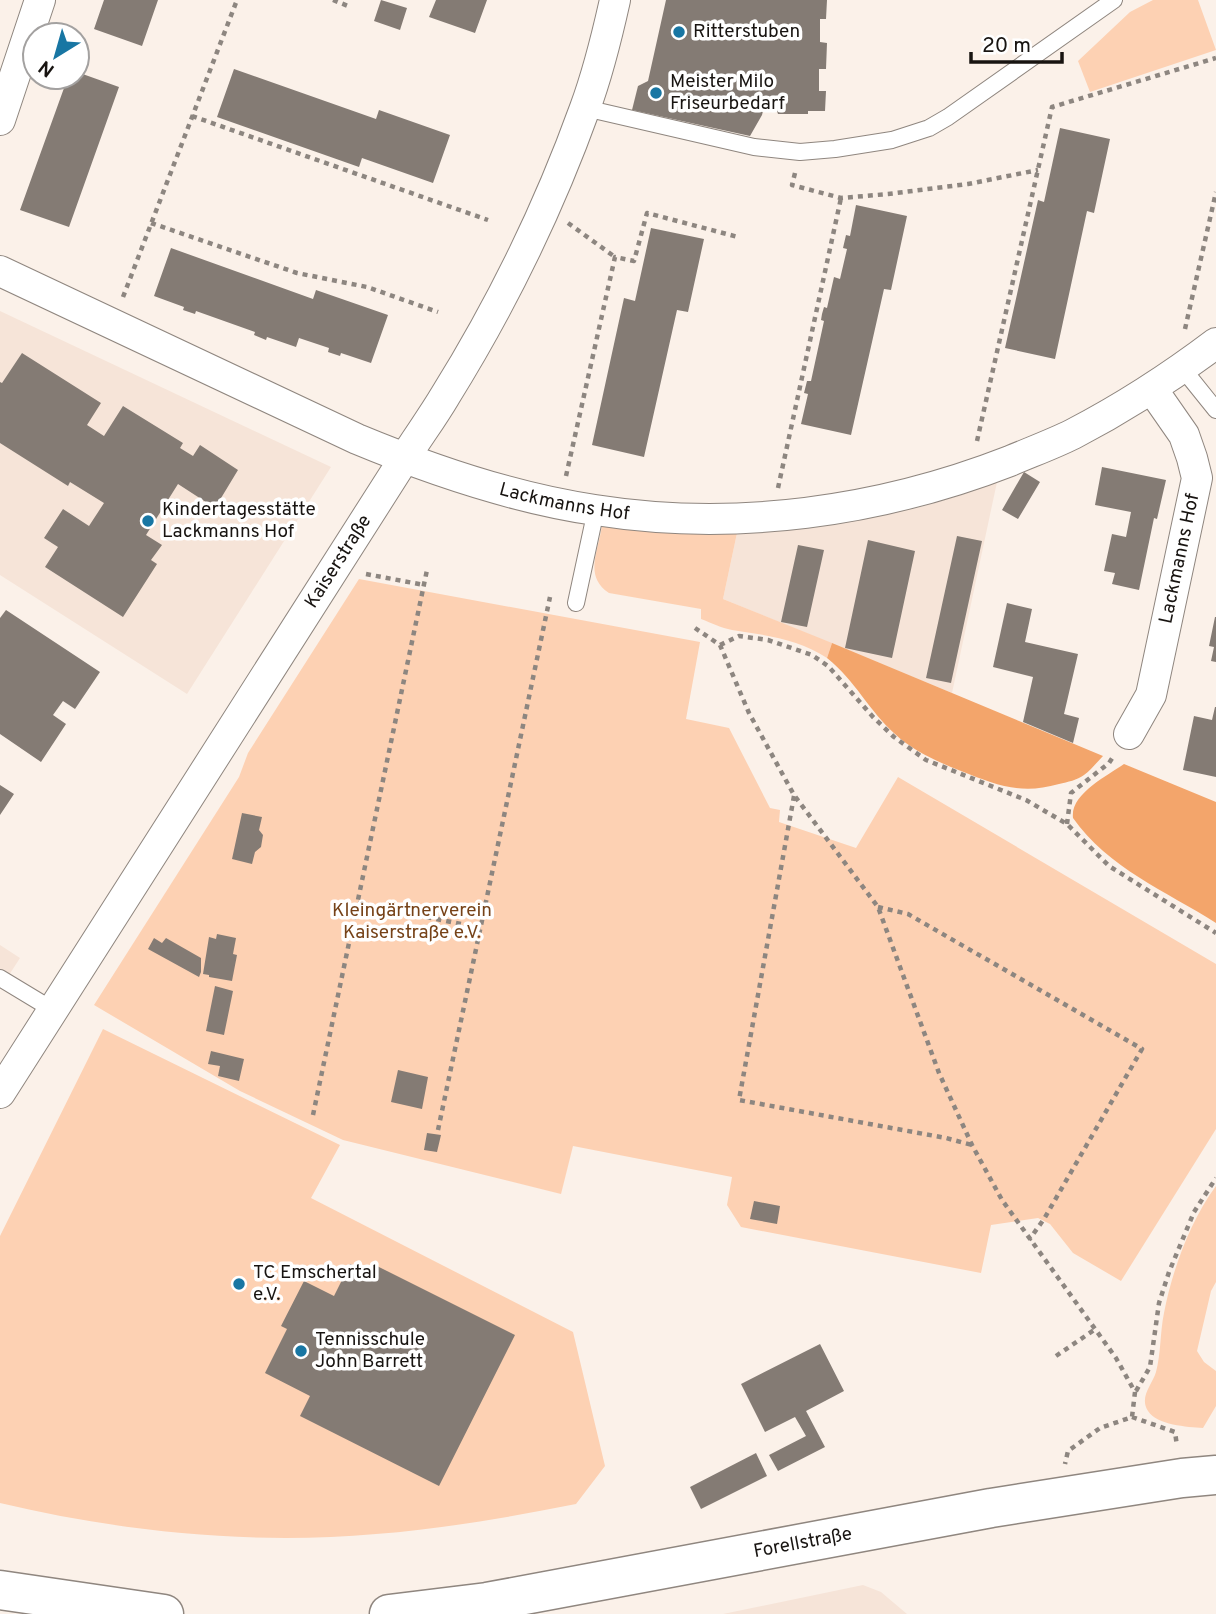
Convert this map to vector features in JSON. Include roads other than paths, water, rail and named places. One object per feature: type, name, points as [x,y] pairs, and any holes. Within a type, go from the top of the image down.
[{"type":"street","points":[[0,120],[40,0]]},
{"type":"street","name":"Kaiserstraße","points":[[0,1093],[445,397],[495,310],[542,212],[585,108],[615,0]]},
{"type":"street","name":"Lackmanns Hof","points":[[0,271],[357,439],[404,458],[485,486],[560,504],[643,516],[778,516],[844,508],[931,489],[968,477],[1071,435],[1182,369],[1216,343]]},
{"type":"street","name":"Lackmanns Hof","points":[[1129,734],[1151,695],[1197,478],[1184,435],[1152,388]]},
{"type":"street","name":"Forellstraße","points":[[389,1614],[487,1602],[991,1508],[1199,1476]]},
{"type":"street","points":[[0,1590],[164,1614]]},
{"type":"lane","points":[[585,108],[754,147],[800,152],[892,140],[929,128],[948,117],[1114,0]]},
{"type":"lane","points":[[1182,369],[1216,410]]},
{"type":"lane","points":[[576,603],[596,510]]},
{"type":"lane","points":[[0,978],[52,1010]]},
{"type":"place","name":"Ritterstuben","points":[[679,32]]},
{"type":"place","name":"Meister Milo Friseurbedarf","points":[[656,93]]},
{"type":"place","name":"Kindertagesstätte Lackmanns Hof","points":[[148,521]]},
{"type":"place","name":"TC Emschertal e.V.","points":[[239,1284]]},
{"type":"place","name":"Tennisschule John Barrett","points":[[301,1351]]},
{"type":"park label","name":"Kleingärtnerverein Kaiserstraße e.V.","points":[[412,922]]}]
